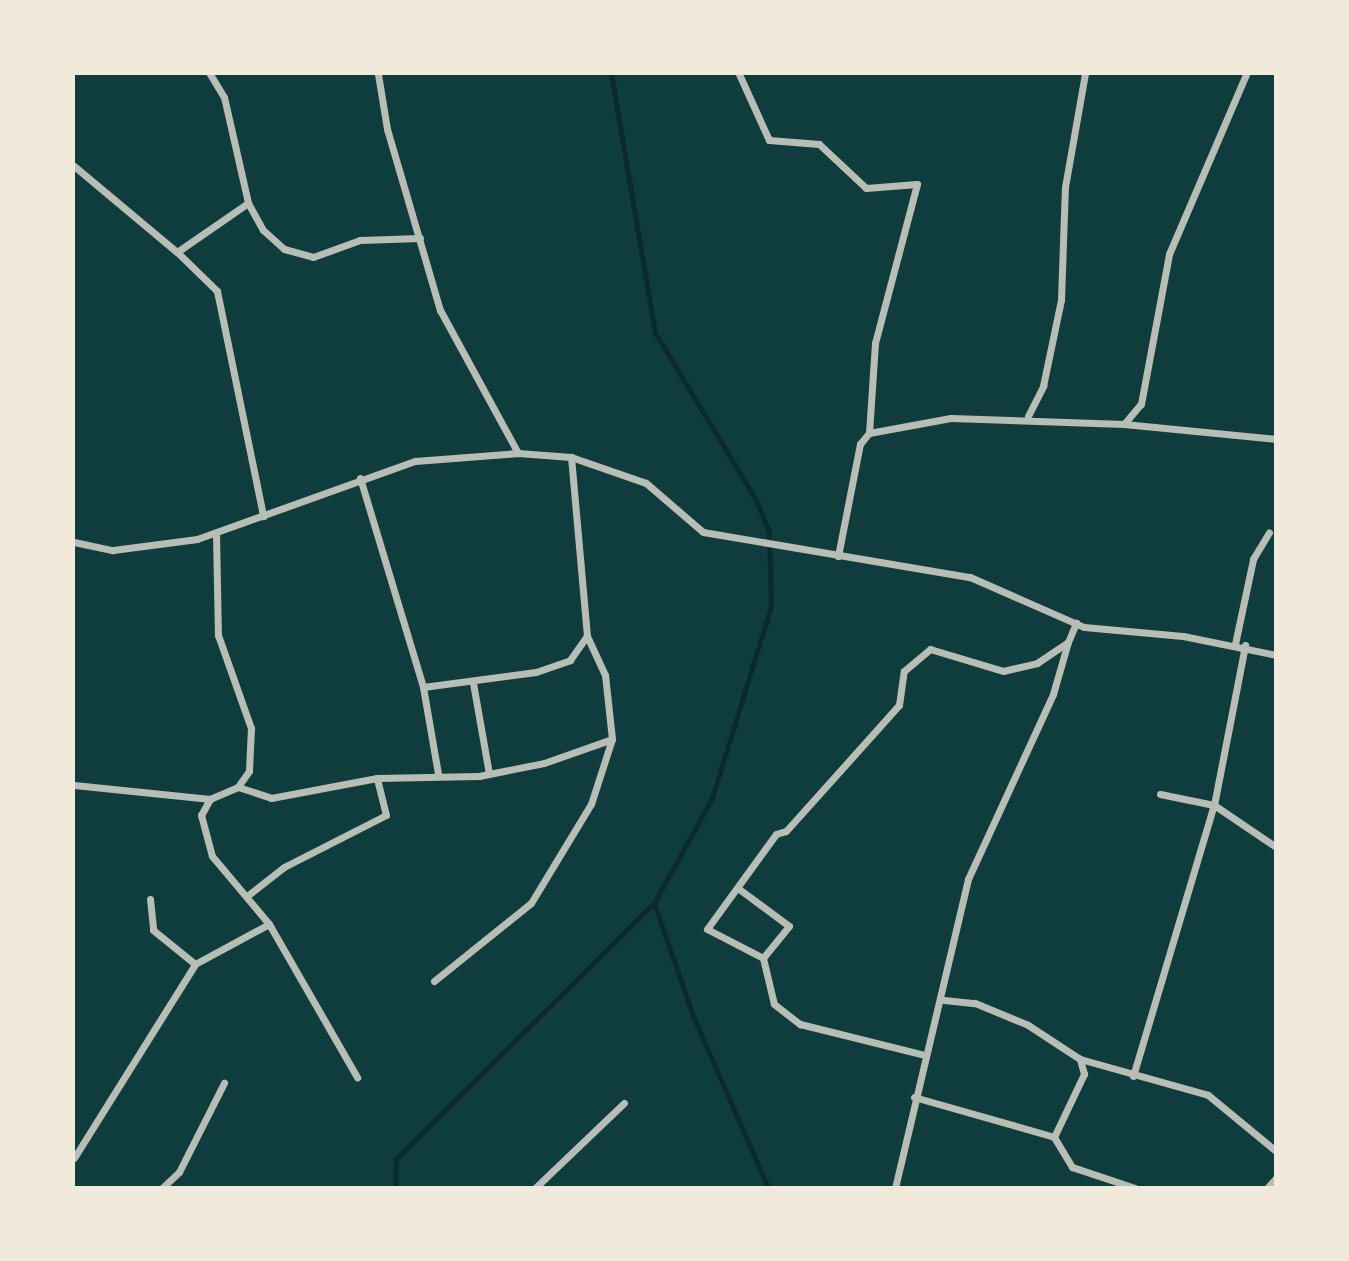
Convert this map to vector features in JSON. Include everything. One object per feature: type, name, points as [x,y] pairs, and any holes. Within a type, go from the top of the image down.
[{"type":"street","points":[[210,74],[224,97],[248,203],[263,230],[284,249],[313,257],[360,240],[420,238]]},
{"type":"street","points":[[378,74],[440,310],[518,453]]},
{"type":"street","points":[[739,74],[753,116],[769,140],[819,144],[866,188],[917,184],[875,343],[869,433]]},
{"type":"street","points":[[1028,416],[1043,386],[1061,300],[1065,187],[1085,74]]},
{"type":"street","points":[[1124,424],[1140,404],[1170,254],[1246,74]]},
{"type":"street","points":[[74,166],[177,252],[218,291],[263,516]]},
{"type":"street","points":[[177,252],[248,203]]},
{"type":"street","points":[[838,556],[860,444],[869,433],[916,420],[1028,416],[1276,439]]},
{"type":"street","points":[[74,542],[113,550],[216,533],[360,478],[415,461],[518,453],[571,457],[646,483],[703,532],[757,544],[970,577],[1076,623],[1235,643],[1276,655]]},
{"type":"street","points":[[434,981],[531,903],[591,804],[612,739],[605,675],[587,636],[571,457]]},
{"type":"street","points":[[360,478],[423,687],[438,774]]},
{"type":"street","points":[[1235,643],[1253,559],[1269,532]]},
{"type":"street","points":[[74,785],[210,799],[238,787],[248,771],[251,728],[218,635],[216,533]]},
{"type":"street","points":[[895,1188],[924,1055],[944,1000],[942,967],[968,879],[1053,694],[1076,623]]},
{"type":"street","points":[[423,687],[474,683],[570,660],[587,636]]},
{"type":"street","points":[[924,1055],[800,1024],[774,1004],[763,958],[707,929],[776,834],[786,831],[899,705],[904,671],[930,649],[1003,671],[1037,663],[1068,642]]},
{"type":"street","points":[[1133,1076],[1214,805],[1245,645]]},
{"type":"street","points":[[474,683],[489,774]]},
{"type":"street","points":[[238,787],[271,798],[377,778],[489,774],[612,739]]},
{"type":"street","points":[[247,896],[284,867],[386,815],[377,778]]},
{"type":"street","points":[[1160,794],[1214,805],[1276,847]]},
{"type":"street","points":[[210,799],[201,815],[212,856],[269,925],[357,1077]]},
{"type":"street","points":[[738,889],[789,926],[763,958]]},
{"type":"street","points":[[150,899],[153,930],[195,964]]},
{"type":"street","points":[[74,1158],[195,964],[269,925]]},
{"type":"street","points":[[944,1000],[975,1003],[1027,1025],[1080,1059],[1208,1095],[1276,1151]]},
{"type":"street","points":[[1054,1137],[1084,1074],[1080,1059]]},
{"type":"street","points":[[162,1188],[179,1172],[224,1083]]},
{"type":"street","points":[[914,1097],[1054,1137],[1072,1167],[1135,1188]]},
{"type":"street","points":[[535,1188],[624,1103]]},
{"type":"street","points":[[1267,1188],[1276,1178]]},
{"type":"waterway","points":[[395,1188],[396,1159],[654,903],[712,798],[771,606],[769,532],[755,498],[655,333],[611,74]]},
{"type":"waterway","points":[[654,903],[693,1016],[768,1188]]}]
